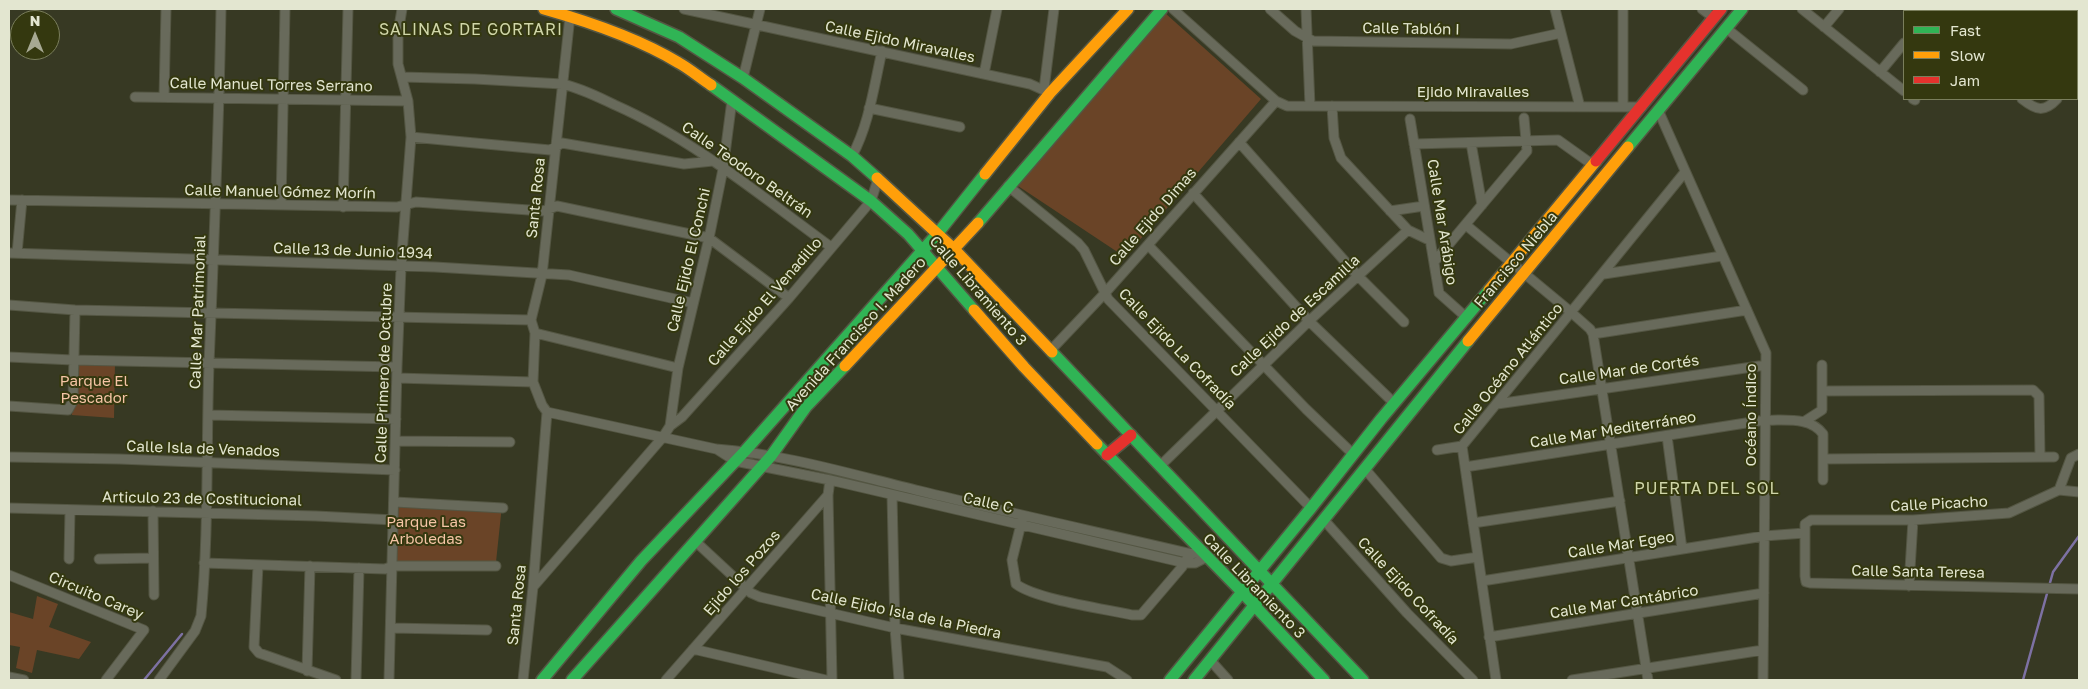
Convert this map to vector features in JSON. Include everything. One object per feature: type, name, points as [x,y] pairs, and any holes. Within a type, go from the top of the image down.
[{"type":"street","points":[[164,97],[166,9]]},
{"type":"street","name":"Calle Mar Patrimonial","points":[[159,680],[195,631],[201,616],[222,9]]},
{"type":"street","points":[[281,205],[285,9]]},
{"type":"street","points":[[344,207],[348,9]]},
{"type":"street","name":"Calle Primero de Octubre","points":[[389,680],[401,267],[411,137],[408,101],[398,64],[398,34],[402,9]]},
{"type":"street","name":"Calle Libramiento 3","points":[[544,9],[570,16],[652,49],[680,63],[871,201],[937,267],[1024,367],[1198,554],[1241,591],[1324,680]]},
{"type":"street","name":"Calle Libramiento 3","points":[[616,9],[679,36],[743,78],[852,156],[878,179],[955,250],[1363,680]]},
{"type":"street","name":"Calle Ejido Miravalles","points":[[684,9],[1030,84],[1047,91]]},
{"type":"street","points":[[743,78],[760,9]]},
{"type":"street","points":[[984,74],[996,9]]},
{"type":"street","points":[[1047,91],[1054,9]]},
{"type":"street","name":"Avenida Francisco I. Madero","points":[[542,680],[641,561],[745,451],[938,233],[1047,91],[1128,9]]},
{"type":"street","name":"Avenida Francisco I. Madero","points":[[572,680],[771,456],[806,407],[955,250],[1162,9]]},
{"type":"street","points":[[1173,9],[1276,101]]},
{"type":"street","name":"Calle Tablón I","points":[[1270,9],[1295,31],[1313,41],[1511,44],[1561,33]]},
{"type":"street","points":[[1306,9],[1310,106]]},
{"type":"street","points":[[1555,9],[1580,107]]},
{"type":"street","points":[[1622,107],[1623,9]]},
{"type":"street","points":[[1642,107],[1717,13],[1702,9]]},
{"type":"street","points":[[1659,112],[1742,9]]},
{"type":"street","points":[[1802,9],[1903,91]]},
{"type":"street","points":[[1824,26],[1839,9]]},
{"type":"street","name":"Santa Rosa","points":[[531,320],[542,275],[570,16]]},
{"type":"street","points":[[1726,28],[1803,90]]},
{"type":"street","points":[[1880,72],[1903,44]]},
{"type":"street","points":[[852,156],[857,148],[869,108],[882,51]]},
{"type":"street","name":"Calle Teodoro Beltrán","points":[[402,77],[475,79],[562,84],[576,87],[644,118],[695,147],[831,247]]},
{"type":"street","name":"Calle Manuel Torres Serrano","points":[[135,97],[408,101]]},
{"type":"street","name":"Calle Ejido El Conchi","points":[[670,426],[678,368],[709,238],[723,169],[732,100]]},
{"type":"street","points":[[2023,100],[2032,107],[2039,109],[2049,107],[2056,100]]},
{"type":"street","name":"Ejido Miravalles","points":[[1276,101],[1288,106],[1642,107]]},
{"type":"street","name":"Calle Ejido Dimas","points":[[1050,351],[1105,293],[1276,101]]},
{"type":"street","points":[[1332,106],[1334,138],[1341,158],[1408,230],[1429,240]]},
{"type":"street","name":"Francisco Niebla","points":[[1170,680],[1394,403],[1467,318],[1510,262],[1642,107]]},
{"type":"street","points":[[869,108],[960,127]]},
{"type":"street","name":"Francisco Niebla","points":[[1194,680],[1523,273],[1659,112]]},
{"type":"street","name":"Océano Índico","points":[[1659,112],[1766,353],[1763,680]]},
{"type":"street","name":"Calle Mar Arábigo","points":[[1410,118],[1439,294],[1467,318]]},
{"type":"street","points":[[1434,262],[1527,151],[1524,118]]},
{"type":"street","points":[[411,137],[550,150],[562,143],[684,164],[713,161]]},
{"type":"street","points":[[1414,144],[1558,140],[1593,164]]},
{"type":"street","points":[[1239,142],[1358,276],[1404,322]]},
{"type":"street","points":[[1471,143],[1482,205]]},
{"type":"street","name":"Calle Océano Atlántico","points":[[1496,680],[1462,446],[1604,274],[1685,172]]},
{"type":"street","name":"Calle Ejido El Venadillo","points":[[533,587],[663,437],[670,426],[682,417],[789,298],[871,201],[878,179]]},
{"type":"street","name":"Calle Ejido La Cofradía","points":[[1008,186],[1078,243],[1084,250],[1108,299],[1311,508]]},
{"type":"street","points":[[1193,193],[1309,321],[1394,403]]},
{"type":"street","name":"Calle Manuel Gómez Morín","points":[[9,200],[344,207],[397,207],[406,203],[416,202],[543,211],[557,206],[709,238]]},
{"type":"street","points":[[13,253],[22,200]]},
{"type":"street","points":[[1390,210],[1424,206]]},
{"type":"street","points":[[1466,225],[1572,313],[1593,334],[1648,680]]},
{"type":"street","name":"Calle Ejido de Escamilla","points":[[1160,466],[1309,321],[1408,230]]},
{"type":"street","points":[[709,238],[789,298]]},
{"type":"street","points":[[1148,245],[1263,366],[1353,454]]},
{"type":"street","name":"Calle 13 de Junio 1934","points":[[13,253],[435,267],[542,275],[569,275],[693,304]]},
{"type":"street","points":[[1604,274],[1722,256]]},
{"type":"street","points":[[9,305],[75,310],[212,314],[531,320],[535,333],[533,382],[542,405],[547,412],[716,449],[735,461]]},
{"type":"street","points":[[9,406],[68,410],[73,401],[75,310]]},
{"type":"street","points":[[1593,334],[1747,310]]},
{"type":"street","points":[[535,333],[678,368]]},
{"type":"street","points":[[9,357],[209,364],[397,367]]},
{"type":"street","name":"Calle Mar de Cortés","points":[[1497,404],[1766,365]]},
{"type":"street","points":[[1822,366],[1822,410],[1805,421],[1819,429],[1822,434],[1823,480]]},
{"type":"street","points":[[397,378],[533,382]]},
{"type":"street","points":[[1823,391],[2033,390],[2039,396],[2040,457]]},
{"type":"street","name":"Santa Rosa","points":[[522,680],[533,587],[547,412]]},
{"type":"street","points":[[208,415],[396,419]]},
{"type":"street","name":"Calle Mar Mediterráneo","points":[[1465,467],[1765,420],[1805,421]]},
{"type":"street","points":[[1107,456],[1131,435]]},
{"type":"street","points":[[1667,436],[1682,549]]},
{"type":"street","points":[[395,441],[510,442]]},
{"type":"street","points":[[1437,450],[1462,446]]},
{"type":"street","name":"Calle C","points":[[716,449],[745,451],[771,456],[917,490],[1022,520],[1185,563],[1195,563],[1198,554],[1022,520],[892,496],[830,480],[735,461]]},
{"type":"street","points":[[2079,454],[2071,458],[2059,490],[2079,492]]},
{"type":"street","name":"Calle Isla de Venados","points":[[9,457],[395,470]]},
{"type":"street","points":[[1823,458],[2054,457]]},
{"type":"street","points":[[1365,469],[1441,558],[1451,561],[1478,558]]},
{"type":"street","points":[[830,480],[828,495],[832,680]]},
{"type":"street","points":[[917,490],[917,501]]},
{"type":"street","name":"Calle Picacho","points":[[1805,533],[1805,524],[1811,520],[1913,520],[2009,513],[2059,490]]},
{"type":"street","name":"Ejido los Pozos","points":[[666,680],[828,495]]},
{"type":"street","points":[[892,496],[899,680]]},
{"type":"street","points":[[1473,523],[1620,501]]},
{"type":"street","points":[[395,502],[503,508]]},
{"type":"street","name":"Articulo 23 de Costitucional","points":[[9,508],[316,516],[394,520]]},
{"type":"street","points":[[70,510],[70,559]]},
{"type":"street","points":[[153,511],[154,594]]},
{"type":"street","points":[[1022,520],[1012,560],[1016,584],[1023,589],[1054,598],[1132,615],[1141,615],[1185,563],[1198,554]]},
{"type":"street","name":"Calle Ejido Cofradía","points":[[1324,520],[1407,613],[1473,680]]},
{"type":"street","points":[[1909,586],[1913,520]]},
{"type":"street","name":"Calle Mar Egeo","points":[[1482,581],[1764,536],[1805,533]]},
{"type":"street","name":"Calle Santa Teresa","points":[[1805,533],[1806,582],[2079,589]]},
{"type":"street","name":"Calle Ejido Isla de la Piedra","points":[[695,541],[751,593],[760,597],[896,628],[1107,667],[1128,680]]},
{"type":"street","points":[[100,559],[153,558]]},
{"type":"street","points":[[204,563],[385,569],[393,566],[496,566]]},
{"type":"street","points":[[258,565],[254,648],[259,654],[336,680]]},
{"type":"street","points":[[307,671],[310,566]]},
{"type":"street","points":[[356,680],[359,568]]},
{"type":"street","name":"Circuito Carey","points":[[9,575],[144,630],[106,680]]},
{"type":"street","name":"Calle Mar Cantábrico","points":[[1489,637],[1764,593]]},
{"type":"street","points":[[392,628],[487,630]]},
{"type":"street","points":[[693,649],[826,680]]},
{"type":"street","points":[[1572,680],[1763,650]]},
{"type":"street","points":[[1211,660],[1228,680]]},
{"type":"green space","points":[[1165,13],[1261,99],[1125,257],[1015,184]]},
{"type":"green space","name":"Parque El Pescador","points":[[73,363],[115,363],[114,418],[72,415]]},
{"type":"green space","name":"Parque Las Arboledas","points":[[395,497],[502,505],[496,562],[393,561]]},
{"type":"green space","points":[[37,596],[58,604],[49,627],[91,642],[79,659],[37,650],[32,673],[16,668],[20,647],[9,645],[9,612],[33,619]]},
{"type":"waterway","points":[[2023,680],[2053,572],[2079,536]]},
{"type":"waterway","points":[[144,680],[182,634]]},
{"type":"traffic: fast","points":[[616,9],[679,37],[743,78],[852,156],[877,178]]},
{"type":"traffic: fast","points":[[978,223],[1162,9]]},
{"type":"traffic: fast","points":[[1628,147],[1742,9]]},
{"type":"traffic: fast","points":[[711,85],[871,201],[908,234],[974,310]]},
{"type":"traffic: fast","points":[[542,680],[641,561],[745,451],[938,233],[985,174]]},
{"type":"traffic: fast","points":[[1170,680],[1311,508],[1381,419],[1489,290]]},
{"type":"traffic: fast","points":[[1194,680],[1468,341]]},
{"type":"traffic: fast","points":[[1052,352],[1363,680]]},
{"type":"traffic: fast","points":[[572,680],[771,456],[806,407],[845,366]]},
{"type":"traffic: fast","points":[[1097,444],[1241,591],[1324,680]]},
{"type":"traffic: slow","points":[[544,9],[579,19],[630,38],[683,65],[711,85]]},
{"type":"traffic: slow","points":[[985,174],[1050,93],[1128,9]]},
{"type":"traffic: slow","points":[[1468,341],[1628,147]]},
{"type":"traffic: slow","points":[[1489,290],[1596,161]]},
{"type":"traffic: slow","points":[[877,178],[955,250],[1052,352]]},
{"type":"traffic: slow","points":[[845,366],[978,223]]},
{"type":"traffic: slow","points":[[974,310],[1024,367],[1097,444]]},
{"type":"traffic: jam","points":[[1596,161],[1721,9]]},
{"type":"traffic: jam","points":[[1107,455],[1131,435]]},
{"type":"district","name":"SALINAS DE GORTARI","points":[[471,30]]},
{"type":"district","name":"PUERTA DEL SOL","points":[[1707,489]]}]
